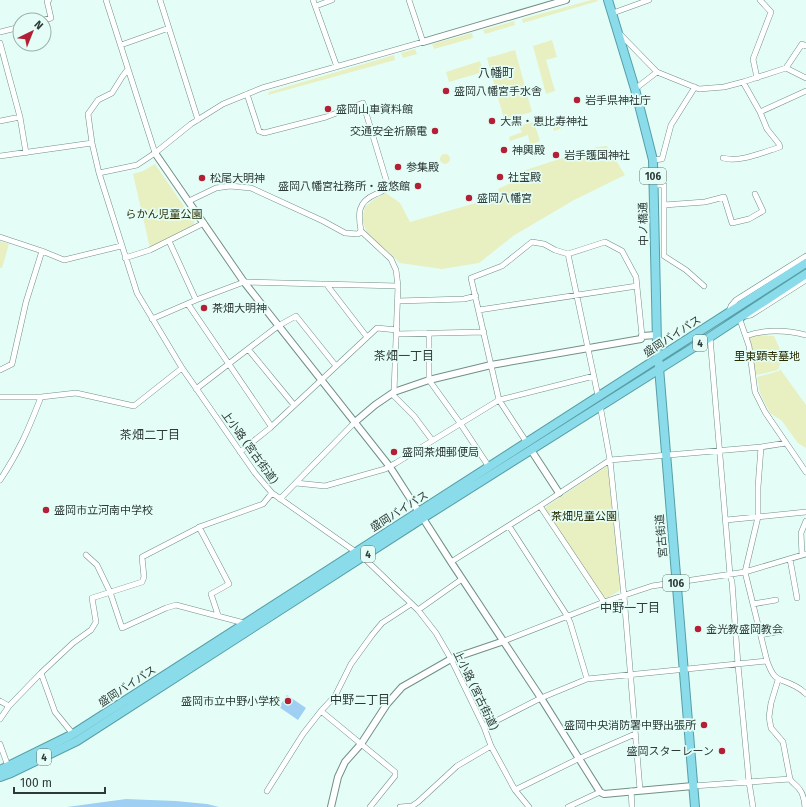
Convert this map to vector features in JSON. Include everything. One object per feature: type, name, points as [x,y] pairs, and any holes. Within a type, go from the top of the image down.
[{"type":"highway","name":"中ノ橋通","points":[[608,0],[613,12],[617,31],[635,89],[653,160],[656,336],[658,358]]},
{"type":"highway","name":"盛岡バイパス","points":[[0,777],[73,734],[356,551],[421,515],[529,446],[598,396],[806,263]]},
{"type":"highway","name":"盛岡バイパス","points":[[0,770],[10,770],[77,741],[363,557],[490,467],[600,405],[710,337],[806,274]]},
{"type":"highway","name":"宮古街道","points":[[658,358],[660,367],[695,807]]},
{"type":"street","points":[[49,0],[47,1],[50,12]]},
{"type":"street","points":[[106,0],[155,153],[244,282],[390,467],[580,758],[600,792],[604,794],[790,779]]},
{"type":"street","points":[[160,0],[198,120]]},
{"type":"street","points":[[313,0],[336,67]]},
{"type":"street","points":[[316,6],[332,0]]},
{"type":"street","points":[[409,0],[423,42]]},
{"type":"street","points":[[99,173],[137,166],[198,120],[222,104],[262,88],[566,0]]},
{"type":"street","points":[[613,12],[649,0]]},
{"type":"street","points":[[757,78],[753,59],[771,12],[760,0]]},
{"type":"street","points":[[120,45],[169,28]]},
{"type":"street","points":[[0,32],[12,29]]},
{"type":"street","points":[[617,31],[657,72],[698,89],[724,87],[786,68],[802,44],[806,46]]},
{"type":"street","points":[[0,42],[20,117],[26,153]]},
{"type":"street","points":[[786,68],[806,78]]},
{"type":"street","name":"上小路 (宮古街道)","points":[[128,69],[112,93],[98,100],[88,114],[92,143],[99,173],[137,293],[182,368],[240,452],[272,493],[356,551],[418,610],[436,633],[451,659],[492,746],[515,790],[529,807]]},
{"type":"street","points":[[635,89],[657,72]]},
{"type":"street","points":[[723,158],[729,160],[755,156],[780,147],[767,128],[743,82]]},
{"type":"street","points":[[653,160],[662,159],[671,126],[695,88]]},
{"type":"street","points":[[760,112],[806,91]]},
{"type":"street","points":[[247,94],[259,131],[264,133],[326,117],[363,103],[388,186],[385,190],[368,197],[364,201],[360,208],[360,220],[362,231],[391,259],[396,270],[398,301],[393,393],[414,416],[432,440]]},
{"type":"street","points":[[0,121],[20,117]]},
{"type":"street","points":[[0,156],[92,143]]},
{"type":"street","points":[[654,185],[664,185],[664,256],[686,270],[704,286]]},
{"type":"street","points":[[189,201],[216,188],[242,186],[263,193],[345,233],[358,234],[362,231]]},
{"type":"street","points":[[664,204],[705,202],[724,196],[732,223],[749,219],[763,211],[755,194]]},
{"type":"street","points":[[125,258],[150,250],[204,223]]},
{"type":"street","points":[[0,237],[64,260],[121,246]]},
{"type":"street","points":[[169,241],[196,300]]},
{"type":"street","points":[[559,493],[499,400],[471,278],[502,266],[532,242],[544,244],[555,250],[568,254],[605,242],[622,252],[636,277],[642,336]]},
{"type":"street","points":[[0,370],[12,364],[26,302],[42,251]]},
{"type":"street","points":[[568,254],[598,396]]},
{"type":"street","points":[[729,312],[731,306],[736,300],[806,256]]},
{"type":"street","points":[[806,280],[751,315],[739,317],[746,336],[755,392],[786,443],[806,472]]},
{"type":"street","points":[[152,319],[196,300],[244,282],[398,286]]},
{"type":"street","points":[[327,285],[367,337]]},
{"type":"street","points":[[479,310],[638,286]]},
{"type":"street","points":[[398,301],[464,299],[476,296]]},
{"type":"street","points":[[188,304],[272,426]]},
{"type":"street","points":[[196,388],[278,326],[296,316],[336,366]]},
{"type":"street","points":[[240,452],[272,426],[377,328],[397,332],[484,332]]},
{"type":"street","points":[[746,336],[756,332],[783,332],[806,335]]},
{"type":"street","points":[[430,333],[429,380],[490,467]]},
{"type":"street","points":[[280,499],[355,422],[374,405],[393,393],[429,380],[491,365],[641,339],[642,336],[656,336]]},
{"type":"street","points":[[710,337],[738,665],[749,782],[753,807]]},
{"type":"street","points":[[248,349],[294,405]]},
{"type":"street","points":[[0,397],[41,397],[76,393],[134,406],[182,368]]},
{"type":"street","points":[[296,483],[325,486],[390,467],[499,400],[594,376]]},
{"type":"street","points":[[0,480],[14,459],[28,432],[41,397]]},
{"type":"street","points":[[600,405],[610,460],[624,596],[640,790]]},
{"type":"street","points":[[451,562],[610,460],[761,447],[786,443]]},
{"type":"street","points":[[761,447],[758,487],[758,516],[745,572],[771,672],[778,680],[796,686],[806,694]]},
{"type":"street","points":[[0,719],[9,706],[41,673],[73,643],[91,630],[96,622],[92,598],[142,582],[144,577],[142,557],[199,528],[263,504],[272,493]]},
{"type":"street","points":[[540,506],[604,602]]},
{"type":"street","points":[[726,520],[806,512]]},
{"type":"street","points":[[331,807],[338,777],[345,762],[361,744],[387,704],[402,687],[451,659],[504,641],[604,602],[652,586],[745,572],[804,555],[801,533],[806,520]]},
{"type":"street","points":[[509,526],[567,617],[587,679]]},
{"type":"street","points":[[199,528],[228,584],[211,594],[218,615]]},
{"type":"street","points":[[86,555],[97,565],[110,592],[122,628],[176,605],[244,623]]},
{"type":"street","points":[[790,559],[797,598]]},
{"type":"street","points":[[418,610],[462,579]]},
{"type":"street","points":[[753,604],[776,600]]},
{"type":"street","points":[[268,791],[304,734],[321,711],[335,696],[351,664],[380,625],[411,604]]},
{"type":"street","points":[[761,635],[781,631]]},
{"type":"street","points":[[484,727],[541,698],[587,679],[767,661]]},
{"type":"street","points":[[41,673],[55,712],[73,734]]},
{"type":"street","points":[[778,680],[769,717],[771,728],[783,742],[790,779],[792,783],[800,789],[804,797],[805,807]]},
{"type":"street","points":[[0,701],[9,706]]},
{"type":"street","points":[[321,711],[395,772],[395,776],[370,807]]},
{"type":"street","points":[[515,790],[580,758],[635,734]]},
{"type":"street","points":[[0,744],[10,770]]},
{"type":"street","points":[[400,807],[412,806],[457,766],[492,746]]},
{"type":"street","points":[[631,791],[632,807]]},
{"type":"street","points":[[568,807],[600,792]]},
{"type":"green space","points":[[591,0],[598,1],[523,23],[522,19]]},
{"type":"green space","points":[[514,21],[515,25],[485,34],[483,30]]},
{"type":"green space","points":[[472,33],[473,38],[434,49],[432,44]]},
{"type":"green space","points":[[552,40],[557,57],[546,60],[555,91],[546,94],[533,46]]},
{"type":"green space","points":[[415,49],[417,54],[403,58],[401,53]]},
{"type":"green space","points":[[515,50],[532,112],[504,119],[487,58]]},
{"type":"green space","points":[[394,55],[395,60],[268,95],[269,92]]},
{"type":"green space","points":[[480,61],[483,72],[449,82],[446,72]]},
{"type":"green space","points":[[577,118],[578,122],[554,131],[553,127]]},
{"type":"green space","points":[[534,122],[540,141],[530,145],[528,135],[510,141],[509,137],[522,132],[519,126]]},
{"type":"green space","points":[[607,146],[625,175],[574,200],[513,236],[479,263],[442,269],[400,263],[367,233],[362,220],[365,207],[373,200],[386,193],[400,203],[410,222],[500,196],[498,189],[511,183],[510,175],[597,147]]},
{"type":"green space","points":[[443,154],[447,154],[449,155],[449,163],[443,164],[440,161],[440,157]]},
{"type":"green space","name":"らかん児童公園","points":[[155,164],[194,221],[194,225],[150,248],[133,174],[143,171]]},
{"type":"green space","points":[[0,241],[9,244],[2,268],[0,268]]},
{"type":"green space","name":"里東顕寺墓地","points":[[757,335],[774,336],[783,356],[778,370],[756,375],[749,337]]},
{"type":"green space","points":[[780,369],[806,405],[806,448],[798,443],[782,421],[770,413],[760,393],[757,377],[779,371]]},
{"type":"green space","name":"茶畑児童公園","points":[[607,466],[620,588],[619,591],[607,598],[603,596],[545,509],[547,506]]},
{"type":"water","points":[[287,695],[306,708],[298,720],[279,707]]},
{"type":"water","points":[[126,799],[176,801],[207,804],[219,807],[67,807]]},
{"type":"place","name":"盛岡八幡宮手水舎","points":[[446,91]]},
{"type":"place","name":"岩手県神社庁","points":[[577,100]]},
{"type":"place","name":"盛岡山車資料館","points":[[328,109]]},
{"type":"place","name":"大黒・恵比寿神社","points":[[492,121]]},
{"type":"place","name":"交通安全祈願電","points":[[435,131]]},
{"type":"place","name":"神輿殿","points":[[504,150]]},
{"type":"place","name":"岩手護国神社","points":[[556,155]]},
{"type":"place","name":"参集殿","points":[[398,167]]},
{"type":"place","name":"社宝殿","points":[[500,177]]},
{"type":"place","name":"松尾大明神","points":[[202,178]]},
{"type":"place","name":"盛岡八幡宮社務所・盛悠館","points":[[418,186]]},
{"type":"place","name":"盛岡八幡宮","points":[[469,198]]},
{"type":"place","name":"茶畑大明神","points":[[204,308]]},
{"type":"place","name":"盛岡茶畑郵便局","points":[[394,452]]},
{"type":"place","name":"盛岡市立河南中学校","points":[[46,510]]},
{"type":"place","name":"金光教盛岡教会","points":[[698,629]]},
{"type":"place","name":"盛岡市立中野小学校","points":[[288,701]]},
{"type":"place","name":"盛岡中央消防署中野出張所","points":[[704,725]]},
{"type":"place","name":"盛岡スターレーン","points":[[722,751]]},
{"type":"district","name":"八幡町","points":[[496,73]]},
{"type":"district","name":"茶畑一丁目","points":[[404,356]]},
{"type":"district","name":"茶畑二丁目","points":[[150,435]]},
{"type":"district","name":"中野一丁目","points":[[630,608]]},
{"type":"district","name":"中野二丁目","points":[[360,700]]}]
